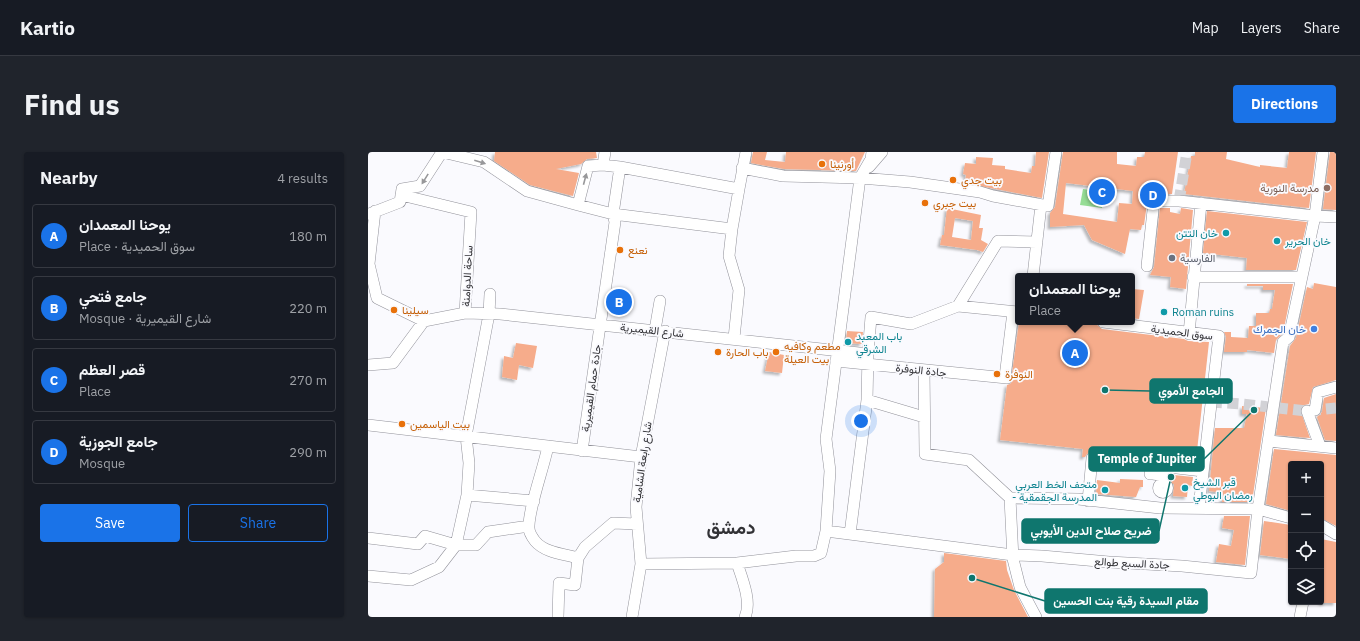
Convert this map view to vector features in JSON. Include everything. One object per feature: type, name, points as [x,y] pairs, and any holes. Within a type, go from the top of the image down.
[{"type":"street","points":[[368,365],[393,364],[424,321],[372,298],[369,264],[372,212],[400,202],[402,189],[420,186],[442,152],[484,162],[527,191],[578,205],[613,214],[732,229]]},
{"type":"street","points":[[603,165],[605,152]]},
{"type":"street","points":[[734,338],[739,290],[730,256],[732,229],[746,152]]},
{"type":"street","points":[[641,564],[737,563],[796,556],[814,556],[820,553],[826,531],[830,471],[826,439],[860,178],[871,159],[872,152]]},
{"type":"street","points":[[860,178],[882,152]]},
{"type":"street","points":[[742,168],[783,176],[860,178],[910,182],[980,192],[992,196],[1048,206],[1056,152]]},
{"type":"street","points":[[1258,509],[1283,342],[1289,337],[1315,216],[1323,152]]},
{"type":"street","points":[[578,205],[588,166],[603,165],[620,167],[739,189]]},
{"type":"street","name":"جادة حمام القيميرية","points":[[582,451],[615,222],[613,214],[620,167]]},
{"type":"street","name":"ساحة الدوامنة","points":[[401,195],[471,212],[465,312],[424,321]]},
{"type":"street","points":[[1147,266],[1154,201],[1201,203],[1336,218]]},
{"type":"street","points":[[1189,333],[1201,203]]},
{"type":"street","points":[[1033,273],[1041,205]]},
{"type":"street","points":[[958,306],[998,241],[1037,242]]},
{"type":"street","points":[[1193,277],[1301,277]]},
{"type":"street","points":[[368,576],[411,580],[438,567],[456,545],[467,495],[469,463],[466,436],[488,314],[490,294]]},
{"type":"street","name":"شارع رابعة الشامية","points":[[632,617],[641,564],[636,507],[641,457],[660,331],[660,301]]},
{"type":"street","points":[[850,534],[867,400],[867,359],[871,317],[911,324],[958,306],[1015,312]]},
{"type":"street","name":"شارع القيميرية","points":[[465,312],[734,338],[838,350]]},
{"type":"street","name":"جادة النوفرة","points":[[836,362],[867,359],[924,370],[1006,378],[1015,319]]},
{"type":"street","name":"سوق الحميدية","points":[[1126,325],[1219,336],[1207,402],[1204,471]]},
{"type":"street","points":[[838,350],[867,359]]},
{"type":"street","points":[[924,370],[925,454],[968,460],[1010,498],[1088,501],[1160,508],[1258,509],[1288,517]]},
{"type":"street","points":[[1320,446],[1311,410],[1318,392],[1336,387]]},
{"type":"street","points":[[867,400],[924,417]]},
{"type":"street","points":[[368,425],[641,457]]},
{"type":"street","points":[[1269,441],[1336,448]]},
{"type":"street","points":[[548,446],[534,501],[529,526],[530,534],[536,543],[551,551],[578,558]]},
{"type":"street","points":[[1088,501],[1092,458]]},
{"type":"street","points":[[1160,508],[1160,479],[1151,465],[1204,471],[1199,508]]},
{"type":"street","points":[[467,495],[534,501]]},
{"type":"street","points":[[1010,498],[1013,555],[1020,587],[1036,617]]},
{"type":"street","name":"جادة السبع طوالع","points":[[826,531],[1013,555],[1251,572],[1258,509]]},
{"type":"street","points":[[558,617],[559,583],[575,585],[578,558],[590,543],[614,523],[637,524]]},
{"type":"street","points":[[368,538],[418,544],[424,536],[456,545],[476,545],[488,532],[529,526]]},
{"type":"street","points":[[1324,528],[1336,534]]},
{"type":"street","points":[[737,563],[743,580],[748,611],[744,617]]},
{"type":"street","points":[[1300,617],[1302,605]]},
{"type":"green space","points":[[1083,189],[1104,192],[1102,208],[1080,205]]},
{"type":"building","points":[[495,152],[596,152],[597,158],[587,159],[581,164],[556,169],[579,173],[573,196],[530,185],[494,161]]},
{"type":"building","points":[[753,152],[767,152],[765,160],[785,162],[786,152],[865,152],[856,171],[784,169],[751,163]]},
{"type":"building","points":[[1036,152],[1049,152],[1042,198],[965,183],[966,175],[963,174],[965,163],[976,164],[976,157],[993,158],[992,165],[1005,166],[1005,169],[1031,173],[1032,166],[1035,166]]},
{"type":"building","points":[[1063,152],[1117,152],[1117,164],[1136,166],[1137,157],[1144,157],[1145,152],[1178,152],[1172,194],[1154,194],[1148,197],[1144,225],[1142,225],[1141,230],[1130,229],[1125,254],[1092,240],[1084,225],[1050,227],[1050,213],[1055,207]],"holes":[[[1066,183],[1133,191],[1132,204],[1119,203],[1117,222],[1063,214]]]},
{"type":"building","points":[[1195,152],[1227,152],[1226,159],[1260,167],[1260,165],[1287,168],[1289,152],[1316,152],[1309,208],[1184,194],[1191,156],[1195,156]]},
{"type":"building","points":[[1330,152],[1336,152],[1336,210],[1323,209]]},
{"type":"building","points":[[947,208],[981,215],[979,228],[983,228],[981,240],[988,244],[983,252],[940,245],[942,235],[944,235]],"holes":[[[955,218],[973,221],[971,240],[952,237]]]},
{"type":"building","name":"الفارسية","points":[[1160,208],[1170,208],[1170,212],[1180,214],[1181,208],[1193,210],[1186,289],[1170,287],[1171,277],[1150,275],[1154,267]]},
{"type":"building","name":"خان الحرير","points":[[1207,211],[1307,222],[1296,270],[1246,270],[1247,258],[1203,253]]},
{"type":"building","points":[[1314,283],[1336,287],[1336,380],[1313,387],[1309,404],[1304,405],[1300,409],[1310,438],[1276,435],[1290,346],[1296,338],[1307,287],[1313,289]]},
{"type":"building","points":[[1247,284],[1293,284],[1283,333],[1276,340],[1274,353],[1247,350],[1247,352],[1224,352],[1226,337],[1224,332],[1231,332],[1231,337],[1248,338],[1249,326],[1256,326],[1256,313],[1269,313],[1270,309],[1272,309],[1275,290],[1263,290],[1263,286],[1247,286]]},
{"type":"building","points":[[1135,289],[1144,290],[1139,319],[1135,318]]},
{"type":"building","points":[[1019,325],[1097,325],[1102,329],[1184,339],[1188,341],[1209,342],[1196,460],[1187,459],[1187,462],[1169,460],[1169,457],[1100,450],[1099,458],[1096,453],[1092,451],[1085,457],[1082,457],[1083,449],[1000,440],[1007,385],[1014,379],[1012,374]]},
{"type":"building","points":[[847,331],[863,332],[862,344],[846,343]]},
{"type":"building","points":[[516,343],[537,346],[533,368],[519,365],[517,380],[502,377],[504,356],[513,358]]},
{"type":"building","points":[[769,352],[784,355],[782,373],[765,371]]},
{"type":"building","points":[[1336,394],[1336,441],[1325,440],[1317,417],[1322,412],[1324,398]]},
{"type":"building","points":[[1242,406],[1266,408],[1252,502],[1222,502],[1223,493],[1209,491],[1215,428],[1244,428],[1247,414],[1242,414]]},
{"type":"building","points":[[1274,449],[1336,455],[1336,526],[1324,520],[1324,461],[1288,461],[1288,510],[1266,504]]},
{"type":"building","points":[[1174,475],[1193,477],[1192,486],[1188,485],[1187,497],[1173,496],[1174,484],[1167,483],[1172,481]]},
{"type":"building","points":[[1120,479],[1143,480],[1143,487],[1140,487],[1136,497],[1096,494],[1097,480],[1120,483]]},
{"type":"building","points":[[1224,516],[1250,516],[1245,565],[1216,562],[1219,544],[1231,546],[1234,530],[1222,528]]},
{"type":"building","points":[[1264,521],[1288,525],[1288,559],[1260,555]]},
{"type":"building","points":[[1324,540],[1336,542],[1336,603],[1324,603]]},
{"type":"building","points":[[944,553],[1006,561],[1007,570],[1014,590],[1028,617],[934,617],[935,569],[944,562]]},
{"type":"tunnel","points":[[1179,201],[1187,152]]},
{"type":"tunnel","points":[[1211,402],[1307,411],[1336,408]]},
{"type":"place","name":"أورنينا","points":[[822,164]]},
{"type":"place","name":"بيت جدي","points":[[953,180]]},
{"type":"place","name":"مدرسة النورية","points":[[1327,188]]},
{"type":"place","name":"قصر العظم","points":[[1102,192]]},
{"type":"place","name":"جامع الجوزية","points":[[1153,195]]},
{"type":"place","name":"بيت جبري","points":[[925,203]]},
{"type":"place","name":"خان التتن","points":[[1226,233]]},
{"type":"place","name":"خان الحرير","points":[[1277,241]]},
{"type":"place","name":"نعنع","points":[[620,250]]},
{"type":"place","name":"الفارسية","points":[[1172,258]]},
{"type":"place","name":"جامع فتحي","points":[[619,302]]},
{"type":"place","name":"سيلينا","points":[[394,310]]},
{"type":"place","name":"Roman ruins","points":[[1164,312]]},
{"type":"place","name":"خان الجمرك","points":[[1314,329]]},
{"type":"place","name":"باب المعبد الشرقي","points":[[848,342]]},
{"type":"place","name":"باب الحارة","points":[[718,352]]},
{"type":"place","name":"مطعم وكافيه بيت العيلة","points":[[776,352]]},
{"type":"place","name":"يوحنا المعمدان","points":[[1075,353]]},
{"type":"place","name":"النوفرة","points":[[997,374]]},
{"type":"place","name":"الجامع الأموي","points":[[1105,390]]},
{"type":"place","name":"Temple of Jupiter","points":[[1254,410]]},
{"type":"place","name":"بيت الياسمين","points":[[402,424]]},
{"type":"place","name":"ضريح صلاح الدين الأيوبي","points":[[1171,477]]},
{"type":"place","name":"قبر الشيخ رمضان البوطي","points":[[1185,488]]},
{"type":"place","name":"متحف الخط العربي - المدرسة الجقمقية","points":[[1105,490]]},
{"type":"place","name":"مقام السيدة رقية بنت الحسين","points":[[972,578]]},
{"type":"district","name":"دمشق","points":[[731,527]]}]
